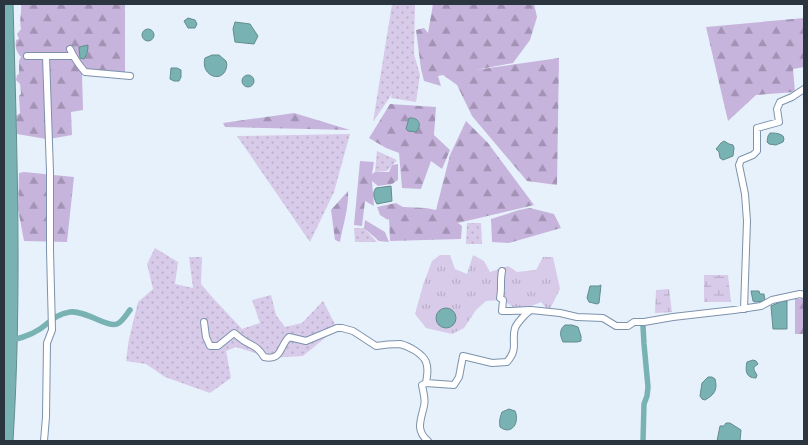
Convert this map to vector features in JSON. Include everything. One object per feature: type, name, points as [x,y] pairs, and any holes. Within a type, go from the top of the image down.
[{"type":"street","points":[[70,49],[85,72],[130,76]]},
{"type":"street","points":[[27,56],[73,56]]},
{"type":"street","points":[[44,441],[47,343],[52,330],[46,56]]},
{"type":"street","points":[[744,309],[747,221],[745,194],[739,165],[741,160],[753,155],[757,151],[757,128],[779,122],[777,109],[780,102],[804,89]]},
{"type":"street","points":[[502,271],[500,298],[502,300],[502,310],[531,310],[577,317],[603,318],[616,326],[628,326],[634,322],[744,309],[761,306],[772,300],[800,294],[804,295]]},
{"type":"street","points":[[426,383],[454,384],[459,377],[463,356],[492,363],[507,362],[512,355],[515,326],[523,315],[531,310]]},
{"type":"street","points":[[204,322],[206,337],[210,346],[218,346],[234,333],[246,343],[260,350],[264,357],[271,358],[281,351],[289,337],[306,341],[338,328],[348,329],[376,346],[399,344],[408,347],[426,360],[428,368],[426,383],[422,385],[425,398],[419,422],[423,437],[428,441]]},
{"type":"green space","points":[[21,4],[125,4],[125,75],[86,72],[72,55],[22,56],[44,57],[46,139],[17,134],[16,116],[20,113],[19,96],[21,94],[20,84],[16,80],[19,74],[19,61],[21,57],[16,49],[16,40],[19,39],[17,34],[21,29]]},
{"type":"green space","points":[[392,4],[415,4],[414,54],[420,75],[416,102],[391,98],[392,94],[373,122]]},
{"type":"green space","points":[[433,4],[534,4],[537,17],[530,40],[513,63],[475,70],[559,58],[557,185],[527,181],[472,116],[457,85],[443,75],[438,76],[441,86],[424,81],[416,30],[424,28],[428,33]]},
{"type":"green space","points":[[804,18],[804,67],[793,69],[795,92],[756,95],[728,121],[706,27]]},
{"type":"green space","points":[[46,57],[72,57],[84,72],[82,74],[83,110],[71,112],[72,135],[49,139]]},
{"type":"green space","points":[[390,104],[436,107],[434,135],[450,150],[442,169],[431,161],[421,189],[402,188],[399,153],[369,138]]},
{"type":"green space","points":[[294,113],[350,130],[225,127],[223,123]]},
{"type":"green space","points":[[466,121],[488,143],[534,205],[458,223],[462,226],[461,239],[390,241],[389,218],[388,220],[380,215],[377,207],[396,203],[403,207],[436,210],[450,155]]},
{"type":"green space","points":[[350,134],[334,192],[310,242],[237,136]]},
{"type":"green space","points":[[377,151],[397,160],[387,171],[375,172]]},
{"type":"green space","points":[[360,161],[374,162],[372,174],[375,172],[389,172],[392,165],[398,164],[398,180],[392,184],[378,186],[372,181],[374,206],[365,201],[362,226],[354,225]]},
{"type":"green space","points":[[19,173],[74,177],[67,242],[24,241],[18,209]]},
{"type":"green space","points":[[348,191],[347,210],[340,242],[335,240],[331,210]]},
{"type":"green space","points":[[530,208],[554,214],[561,228],[509,243],[492,242],[491,219]]},
{"type":"green space","points":[[365,220],[385,232],[389,242],[379,241],[364,228]]},
{"type":"green space","points":[[467,223],[481,223],[482,244],[466,244]]},
{"type":"green space","points":[[354,228],[364,228],[377,242],[355,242]]},
{"type":"green space","points":[[155,248],[178,262],[175,284],[193,288],[189,257],[202,257],[201,284],[242,329],[260,323],[252,300],[271,295],[276,315],[285,327],[302,323],[323,301],[337,328],[303,356],[271,358],[236,347],[226,351],[231,378],[210,393],[165,377],[146,364],[126,361],[138,302],[153,289],[147,264]]},
{"type":"green space","points":[[440,255],[450,255],[455,269],[467,274],[473,255],[484,261],[490,272],[508,266],[517,272],[536,270],[543,257],[553,257],[560,289],[549,311],[541,302],[519,311],[503,300],[486,301],[476,310],[464,328],[452,334],[426,328],[415,314],[432,261]]},
{"type":"green space","points":[[704,275],[728,275],[731,302],[704,302]]},
{"type":"green space","points":[[669,289],[672,312],[655,313],[656,290]]},
{"type":"green space","points":[[795,299],[804,299],[804,334],[795,334]]},
{"type":"shaded area","points":[[4,4],[13,4],[17,168],[18,278],[13,441],[4,441]]},
{"type":"shaded area","points":[[188,18],[195,20],[197,24],[195,28],[188,28],[184,21]]},
{"type":"shaded area","points":[[235,22],[250,24],[258,36],[254,44],[235,42],[233,29]]},
{"type":"shaded area","points":[[150,29],[153,30],[153,40],[146,41],[143,40],[142,33],[143,30]]},
{"type":"shaded area","points":[[88,45],[84,59],[80,58],[79,47]]},
{"type":"shaded area","points":[[219,55],[226,61],[226,69],[220,76],[212,76],[205,69],[205,58]]},
{"type":"shaded area","points":[[171,68],[181,70],[179,81],[170,79]]},
{"type":"shaded area","points":[[248,75],[254,81],[248,87],[242,81]]},
{"type":"shaded area","points":[[409,118],[417,120],[419,124],[416,132],[406,129]]},
{"type":"shaded area","points":[[770,133],[783,136],[783,142],[776,145],[769,144],[767,142]]},
{"type":"shaded area","points":[[724,141],[733,145],[734,148],[733,156],[723,160],[716,149]]},
{"type":"shaded area","points":[[391,186],[392,201],[377,204],[374,196],[376,188]]},
{"type":"shaded area","points":[[601,285],[599,303],[589,302],[587,298],[590,286]]},
{"type":"shaded area","points":[[751,291],[759,291],[760,294],[764,294],[765,301],[753,301]]},
{"type":"shaded area","points":[[787,301],[787,329],[773,329],[771,306]]},
{"type":"shaded area","points":[[442,308],[450,308],[456,314],[456,322],[450,328],[442,328],[436,322],[436,314]]},
{"type":"shaded area","points":[[565,325],[578,327],[581,341],[563,342],[561,333]]},
{"type":"shaded area","points":[[753,360],[758,364],[754,367],[757,375],[756,378],[750,377],[746,371],[747,362]]},
{"type":"shaded area","points":[[708,377],[715,379],[716,389],[705,400],[700,396],[702,383]]},
{"type":"shaded area","points":[[509,409],[515,411],[516,423],[508,430],[500,427],[500,417],[502,412]]},
{"type":"shaded area","points":[[726,423],[730,423],[741,430],[740,441],[717,441],[720,426],[724,426]]},
{"type":"waterway","points":[[4,341],[31,334],[57,316],[65,313],[76,312],[113,325],[121,322],[130,310]]},
{"type":"waterway","points":[[643,326],[648,387],[644,404],[643,441]]}]
